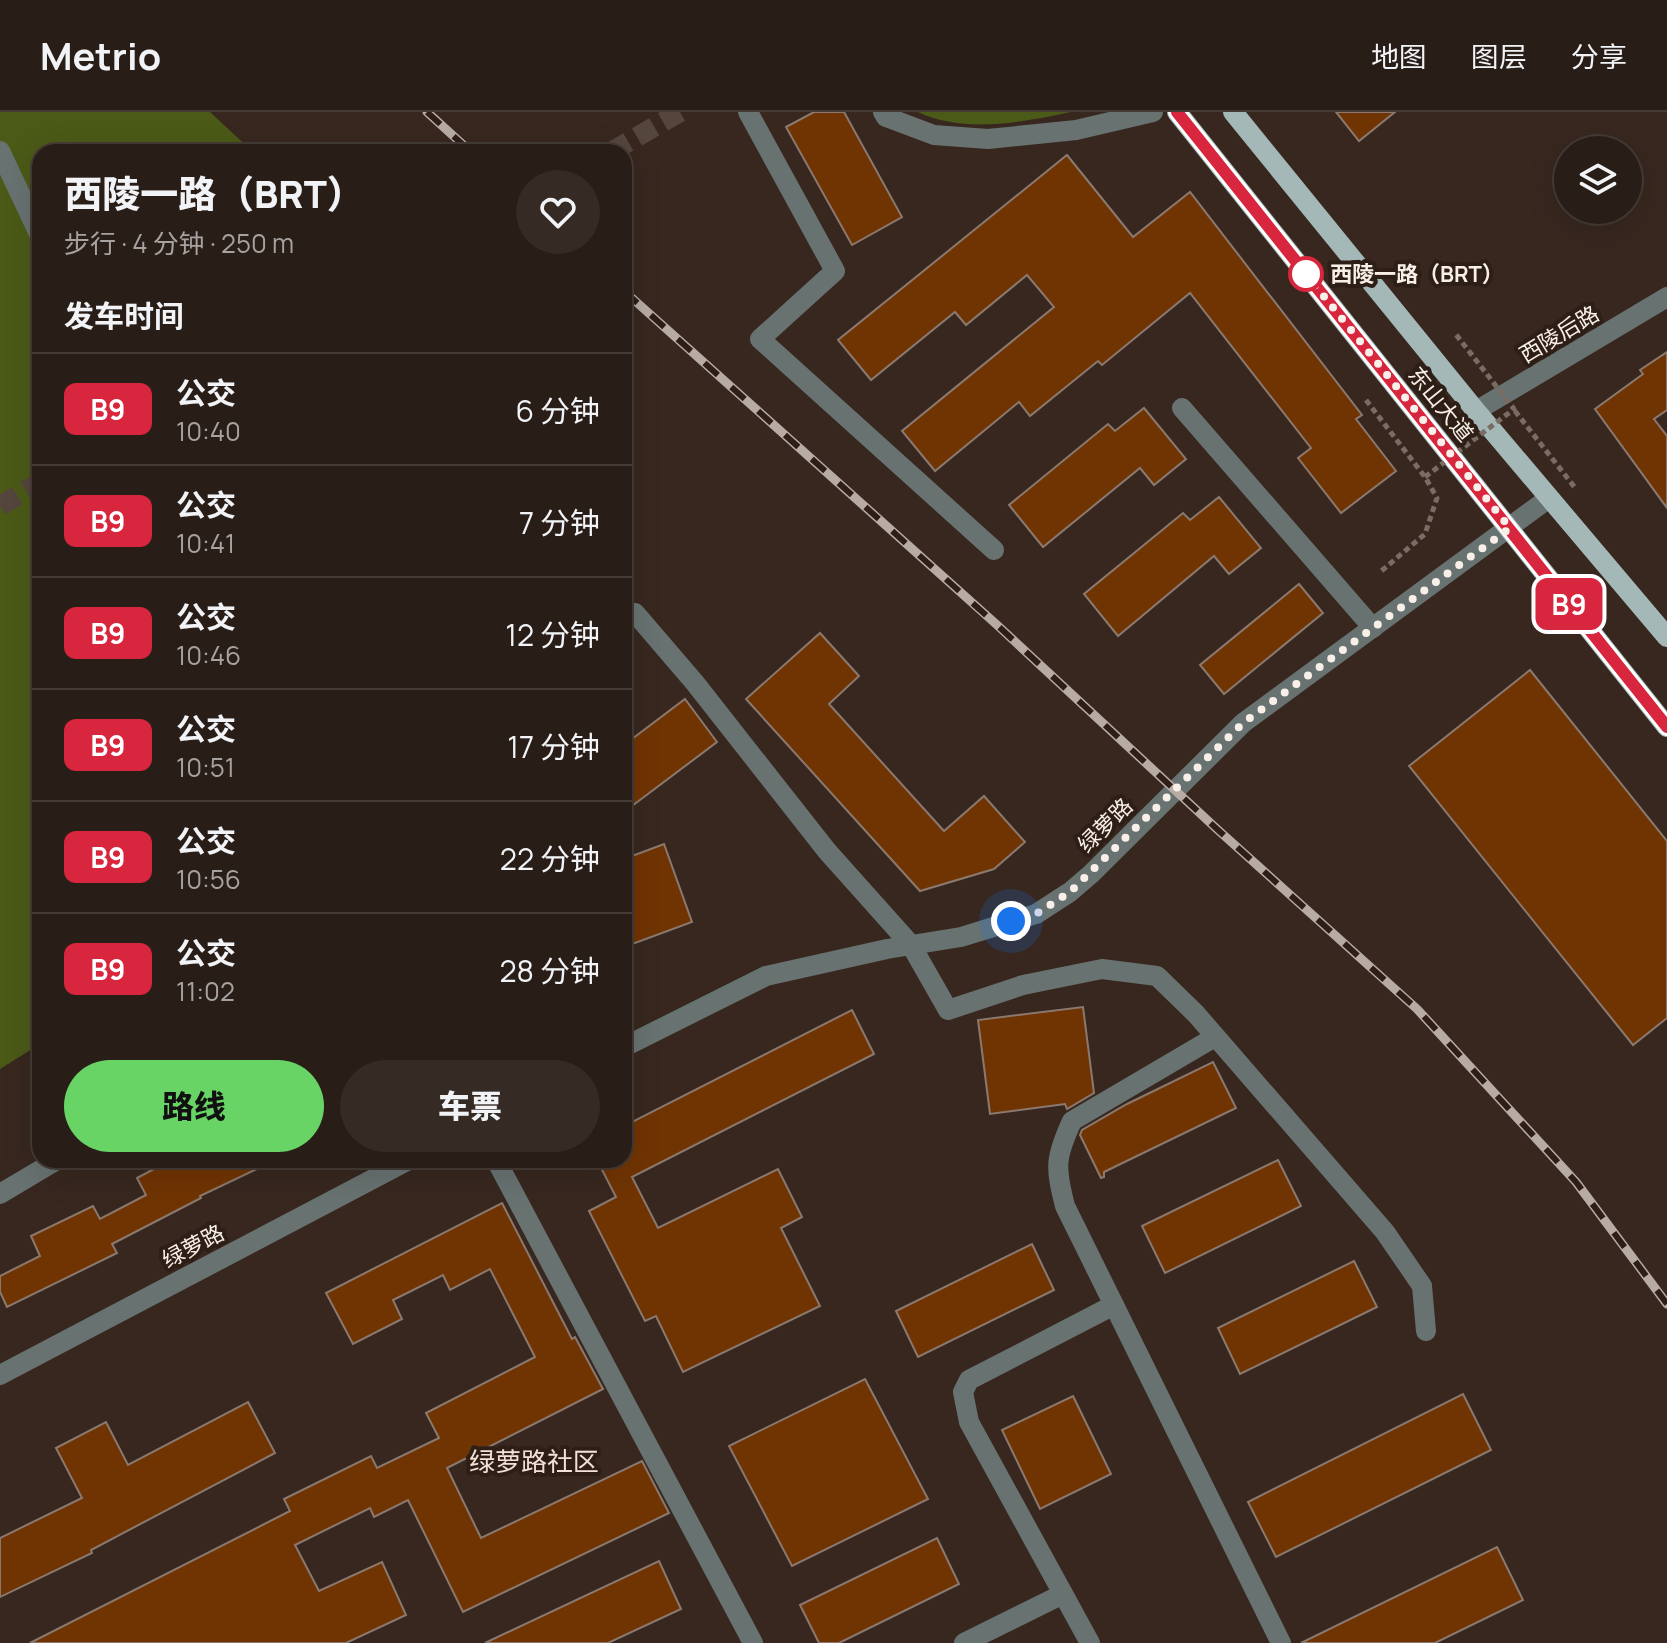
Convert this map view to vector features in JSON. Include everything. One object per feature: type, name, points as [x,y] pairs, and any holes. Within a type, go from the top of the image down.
[{"type":"main road","name":"东山大道","points":[[1177,112],[1667,727]]},
{"type":"main road","name":"东山大道","points":[[1233,112],[1476,411],[1667,637]]},
{"type":"street","points":[[748,112],[835,271],[760,339],[994,550]]},
{"type":"street","points":[[883,112],[886,117],[934,135],[988,139],[1076,130],[1153,112]]},
{"type":"street","points":[[0,151],[32,219]]},
{"type":"street","name":"西陵后路","points":[[1476,411],[1667,297]]},
{"type":"street","points":[[1182,408],[1373,628]]},
{"type":"street","name":"绿萝路","points":[[632,1043],[766,976],[961,937],[1036,914],[1070,892],[1243,723],[1549,498]]},
{"type":"street","points":[[635,613],[695,683],[827,851],[911,945],[948,1010],[1023,985],[1102,969],[1157,976],[1215,1037],[1392,1243],[1422,1286],[1426,1331]]},
{"type":"street","points":[[1215,1037],[1072,1121],[1062,1143],[1056,1173],[1065,1206],[1281,1643]]},
{"type":"street","points":[[0,1194],[44,1168]]},
{"type":"street","name":"绿萝路","points":[[0,1375],[394,1168]]},
{"type":"street","points":[[500,1168],[753,1643]]},
{"type":"street","points":[[1090,1643],[969,1422],[963,1392],[969,1380],[1114,1305]]},
{"type":"street","points":[[964,1643],[1063,1594]]},
{"type":"path","points":[[1454,332],[1576,489]]},
{"type":"path","points":[[1366,400],[1425,477],[1437,498],[1425,534],[1379,573]]},
{"type":"path","points":[[1425,477],[1514,409]]},
{"type":"green space","points":[[0,112],[210,112],[244,144],[32,144],[32,1049],[0,1069]]},
{"type":"green space","points":[[918,112],[1071,112],[1014,122],[974,124],[936,119]]},
{"type":"building","points":[[814,112],[844,112],[902,217],[852,245],[786,127]]},
{"type":"building","points":[[1336,112],[1395,112],[1359,141]]},
{"type":"building","points":[[1067,155],[1133,237],[1190,192],[1362,415],[1356,419],[1396,471],[1341,513],[1298,458],[1311,448],[1190,293],[1102,365],[1098,361],[1030,416],[1019,402],[935,471],[902,431],[1054,307],[1027,275],[966,325],[955,312],[871,380],[838,340]]},
{"type":"building","points":[[1667,352],[1667,410],[1654,419],[1667,436],[1667,508],[1595,409],[1643,374],[1640,370]]},
{"type":"building","points":[[1144,408],[1186,459],[1154,485],[1140,468],[1043,547],[1009,505],[1108,424],[1115,431]]},
{"type":"building","points":[[1219,497],[1261,548],[1229,574],[1214,556],[1118,636],[1084,594],[1183,513],[1190,520]]},
{"type":"building","points":[[1299,584],[1323,613],[1224,694],[1200,665]]},
{"type":"building","points":[[820,633],[859,676],[829,704],[944,831],[984,796],[1025,842],[994,869],[920,891],[746,699]]},
{"type":"building","points":[[1530,670],[1667,841],[1667,1018],[1633,1045],[1409,766]]},
{"type":"building","points":[[685,699],[717,742],[632,806],[632,739]]},
{"type":"building","points":[[664,844],[692,922],[632,944],[632,856]]},
{"type":"building","points":[[1083,1007],[1094,1093],[1067,1109],[1065,1104],[990,1114],[978,1020]]},
{"type":"building","points":[[852,1010],[874,1054],[632,1177],[658,1228],[778,1169],[802,1217],[781,1228],[820,1306],[683,1372],[656,1316],[645,1321],[589,1211],[616,1197],[601,1168],[632,1168],[632,1122]]},
{"type":"building","points":[[1213,1062],[1236,1108],[1104,1172],[1101,1178],[1080,1135],[1082,1130]]},
{"type":"building","points":[[1278,1160],[1301,1206],[1165,1273],[1142,1226]]},
{"type":"building","points":[[156,1168],[259,1168],[112,1244],[117,1253],[7,1307],[0,1292],[0,1276],[40,1256],[31,1236],[93,1206],[100,1219],[146,1195],[137,1178]]},
{"type":"building","points":[[502,1203],[572,1339],[575,1337],[603,1389],[447,1468],[481,1538],[642,1461],[669,1513],[463,1612],[408,1500],[374,1517],[370,1508],[295,1545],[319,1591],[382,1562],[406,1615],[346,1643],[30,1643],[290,1511],[284,1499],[371,1456],[377,1468],[439,1438],[426,1413],[535,1357],[490,1269],[450,1290],[443,1275],[393,1300],[402,1319],[353,1344],[326,1293]]},
{"type":"building","points":[[1032,1244],[1054,1290],[918,1357],[896,1311]]},
{"type":"building","points":[[1354,1261],[1377,1307],[1240,1374],[1218,1328]]},
{"type":"building","points":[[865,1379],[928,1499],[792,1566],[729,1446]]},
{"type":"building","points":[[1463,1394],[1491,1450],[1276,1557],[1248,1502]]},
{"type":"building","points":[[1073,1396],[1111,1474],[1040,1509],[1002,1430]]},
{"type":"building","points":[[248,1402],[275,1453],[91,1550],[92,1553],[0,1597],[0,1538],[82,1498],[56,1448],[106,1422],[128,1465]]},
{"type":"building","points":[[937,1538],[959,1584],[839,1643],[819,1643],[800,1605]]},
{"type":"building","points":[[1497,1547],[1523,1600],[1435,1643],[1301,1643]]},
{"type":"building","points":[[659,1561],[681,1609],[608,1643],[485,1643]]},
{"type":"tunnel","points":[[625,144],[680,112]]},
{"type":"tunnel","points":[[0,506],[32,487]]},
{"type":"railway","points":[[427,112],[462,144]]},
{"type":"railway","points":[[632,298],[996,624],[1417,1009],[1576,1182],[1667,1304]]},
{"type":"bus line","name":"B9","points":[[1177,112],[1667,727]]},
{"type":"place","name":"西陵一路（BRT）","points":[[1306,274]]},
{"type":"district","name":"绿萝路社区","points":[[534,1461]]},
{"type":"route","points":[[1011,921],[1036,914],[1070,892],[1243,723],[1510,528],[1306,274]]}]
